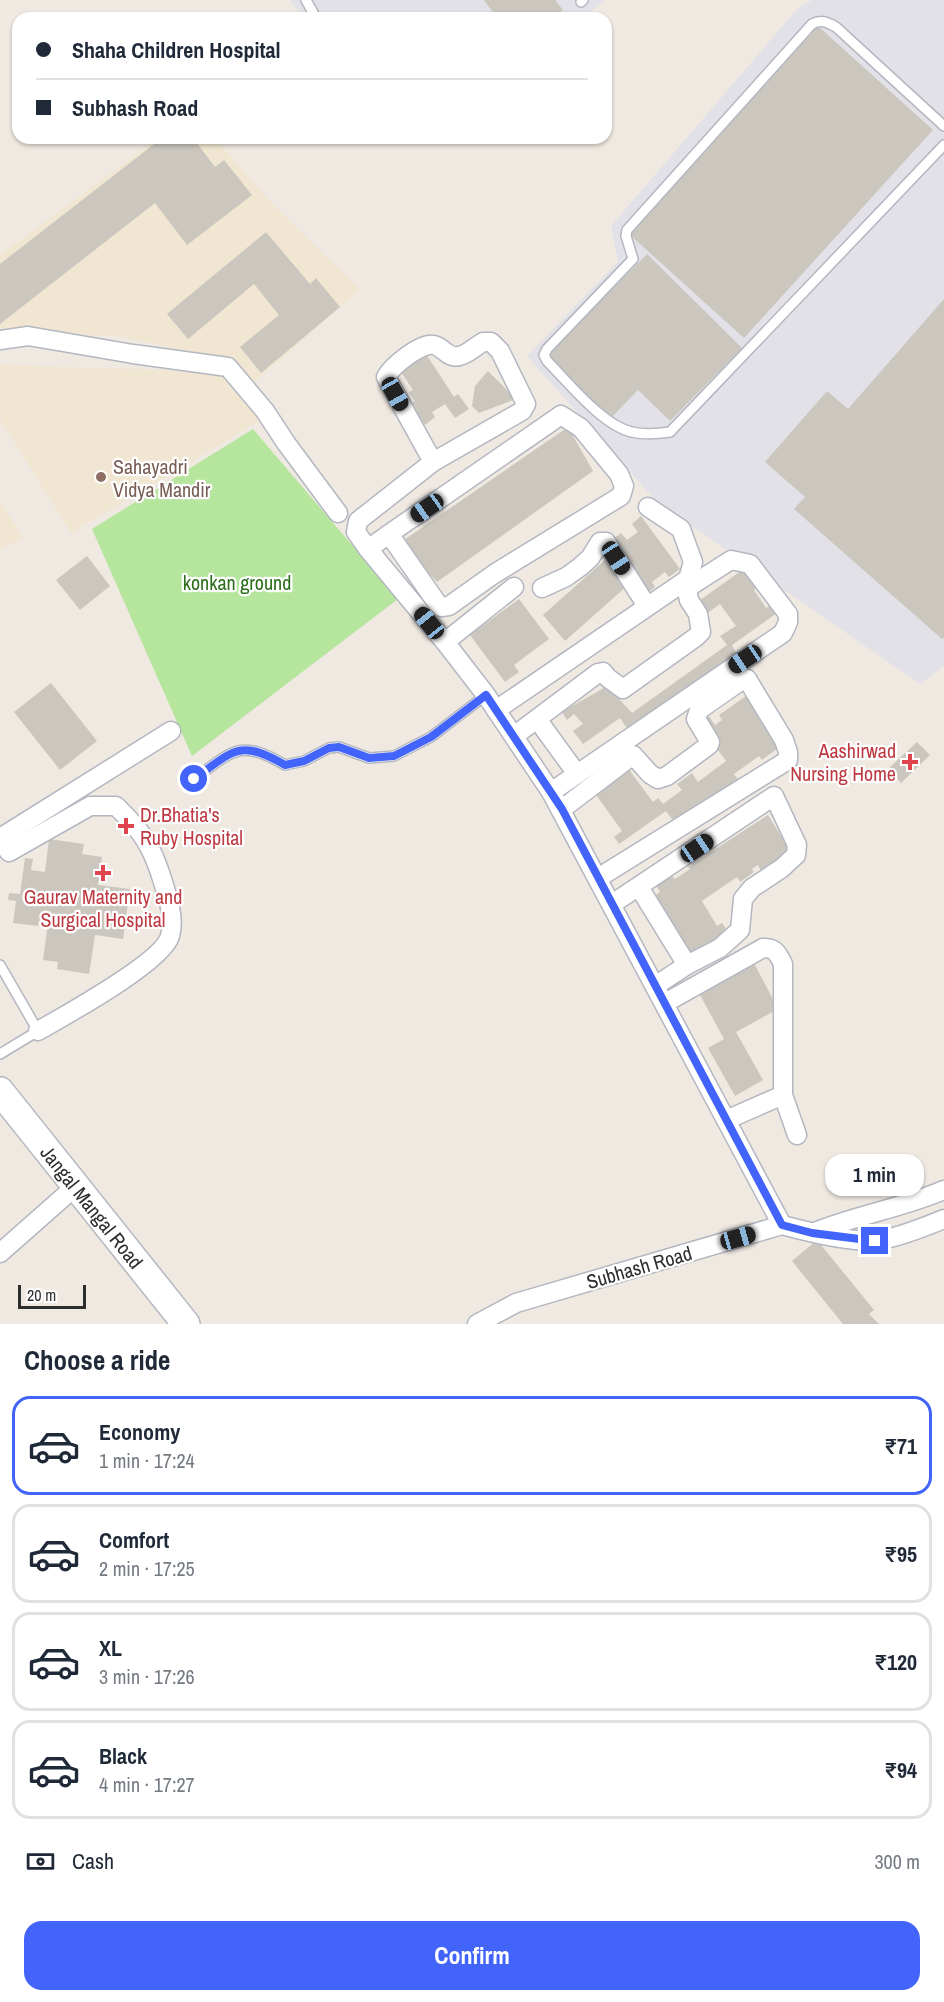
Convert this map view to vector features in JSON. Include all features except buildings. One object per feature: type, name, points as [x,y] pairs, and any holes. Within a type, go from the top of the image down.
[{"type":"main road","name":"Jangal Mangal Road","points":[[0,1091],[186,1324]]},
{"type":"street","points":[[0,340],[27,336],[228,367],[265,411],[338,513]]},
{"type":"street","points":[[433,462],[386,377],[391,368],[425,344],[436,345],[452,356],[459,356],[483,342],[490,342],[500,351],[526,404],[522,411],[433,462],[358,521],[356,532],[491,703],[562,809],[782,1225],[812,1233],[875,1241],[944,1219]]},
{"type":"street","points":[[368,549],[388,534],[561,415],[581,428],[619,474],[624,486],[621,496],[494,574],[449,606],[441,607],[437,603],[388,534]]},
{"type":"street","points":[[491,703],[688,579],[693,562],[681,529],[648,507]]},
{"type":"street","points":[[542,588],[566,577],[590,558],[600,542],[606,542],[647,606]]},
{"type":"street","points":[[514,736],[598,674],[603,672],[623,689],[696,637],[700,632],[700,622],[687,591],[692,585],[731,560],[750,564],[788,614],[788,622],[783,633],[551,792]]},
{"type":"street","points":[[445,642],[514,587]]},
{"type":"street","points":[[562,809],[633,755],[650,774],[658,779],[667,776],[684,764],[709,746],[710,742],[696,719],[699,710],[742,680],[747,679],[784,740],[788,760],[598,878]]},
{"type":"street","points":[[537,719],[577,774]]},
{"type":"street","points":[[2,846],[171,731]]},
{"type":"street","points":[[612,904],[774,796],[797,845],[796,855],[783,868],[752,888],[742,899],[740,930],[720,948],[687,965],[655,986]]},
{"type":"street","points":[[2,846],[90,806],[116,806],[138,827],[155,856],[171,905],[170,937],[154,957],[105,992],[38,1031]]},
{"type":"street","points":[[639,887],[687,965]]},
{"type":"street","points":[[665,1003],[763,948],[770,947],[777,952],[783,964],[783,1095],[796,1136]]},
{"type":"street","points":[[726,1120],[783,1095]]},
{"type":"street","points":[[0,1253],[76,1186]]},
{"type":"street","points":[[812,1233],[866,1214],[915,1203],[944,1190]]},
{"type":"street","name":"Subhash Road","points":[[478,1324],[516,1303],[782,1225]]},
{"type":"lane","points":[[944,126],[836,27],[827,21],[812,24],[627,230],[626,236],[633,259],[547,349],[544,355],[547,361],[608,422],[630,432],[650,434],[670,432],[944,145]]},
{"type":"lane","points":[[194,779],[233,751],[252,750],[267,754],[285,765],[304,761],[329,748],[339,747],[369,758],[394,756],[491,703]]},
{"type":"lane","points":[[0,966],[38,1031],[0,1054]]},
{"type":"shaded area","points":[[290,0],[606,0],[590,12],[299,12]]},
{"type":"shaded area","points":[[812,0],[944,0],[944,666],[920,684],[656,501],[527,356],[618,262],[611,226],[798,8]]},
{"type":"shaded area","points":[[151,144],[220,144],[272,204],[360,290],[254,382],[233,361],[118,336],[33,333],[0,336],[0,255]]},
{"type":"shaded area","name":"Sahayadri Vidya Mandir","points":[[0,365],[224,372],[261,420],[71,533],[0,419]]},
{"type":"shaded area","points":[[0,501],[23,537],[0,550]]},
{"type":"green space","name":"konkan ground","points":[[253,429],[398,599],[192,756],[92,529]]},
{"type":"place","name":"Sahayadri Vidya Mandir","points":[[101,477]]},
{"type":"place","name":"Aashirwad Nursing Home","points":[[910,762]]},
{"type":"place","name":"Dr.Bhatia's Ruby Hospital","points":[[126,826]]},
{"type":"place","name":"Gaurav Maternity and Surgical Hospital","points":[[103,873]]},
{"type":"route","points":[[194,779],[233,751],[252,750],[267,754],[285,765],[304,761],[329,748],[339,747],[369,758],[394,756],[431,737],[486,695],[562,809],[782,1225],[812,1233],[875,1241]]}]
